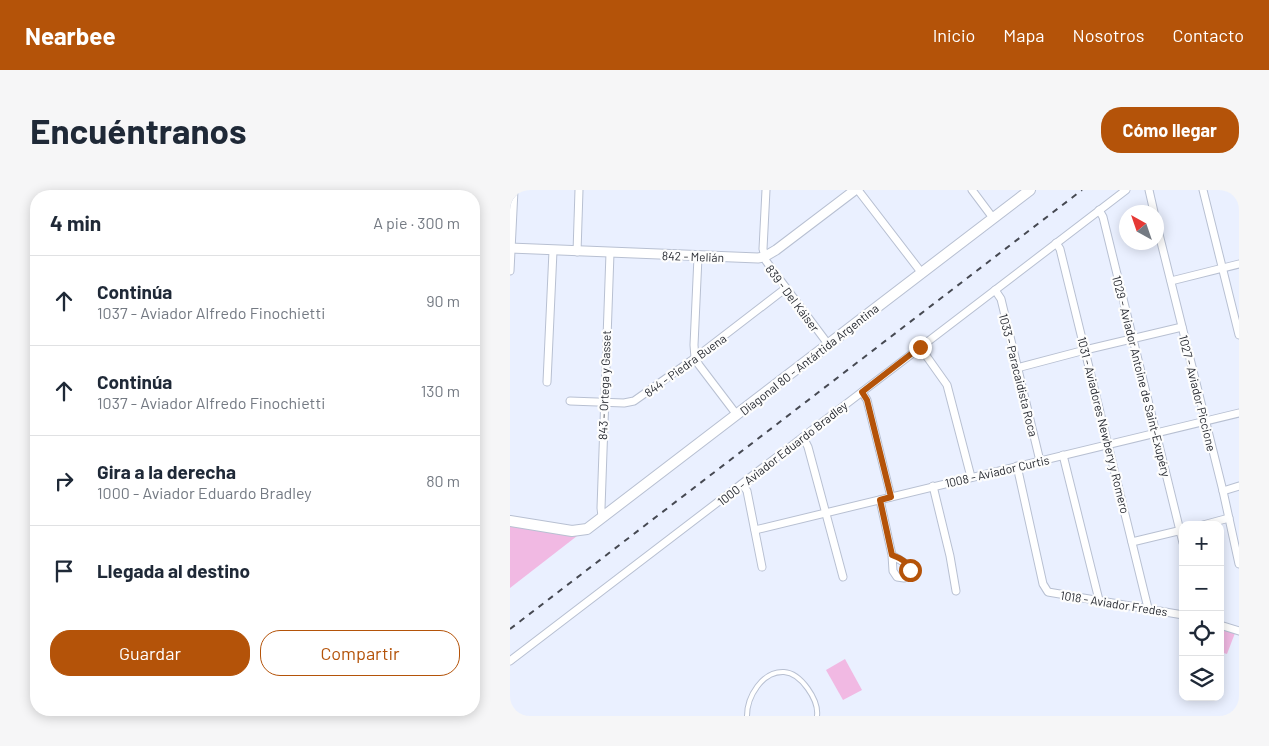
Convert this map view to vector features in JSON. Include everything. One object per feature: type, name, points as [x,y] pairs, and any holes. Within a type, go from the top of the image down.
[{"type":"main road","name":"Diagonal 80 - Antártida Argentina","points":[[510,521],[572,531],[587,529],[1030,190]]},
{"type":"street","points":[[510,271],[514,190]]},
{"type":"street","points":[[577,252],[580,190]]},
{"type":"street","name":"839 - Del Káiser","points":[[766,190],[764,257],[828,344]]},
{"type":"street","points":[[764,257],[856,190],[921,272]]},
{"type":"street","points":[[972,190],[993,218]]},
{"type":"street","name":"1000 - Aviador Eduardo Bradley","points":[[510,661],[1126,190]]},
{"type":"street","points":[[1149,190],[1152,205]]},
{"type":"street","points":[[1204,190],[1239,335]]},
{"type":"street","name":"1029 - Aviador Antoine de Saint-Exupéry","points":[[1100,210],[1134,338],[1179,522]]},
{"type":"street","name":"1031 - Aviadores Newbery y Romero","points":[[1056,243],[1060,248],[1148,608]]},
{"type":"street","name":"842 - Melián","points":[[511,248],[698,257],[764,257]]},
{"type":"street","name":"1027 - Aviador Piccione","points":[[1163,250],[1223,491],[1239,564]]},
{"type":"street","points":[[547,382],[554,251]]},
{"type":"street","name":"843 - Ortega y Gasset","points":[[602,517],[603,402],[610,253]]},
{"type":"street","points":[[698,257],[695,358],[737,415]]},
{"type":"street","points":[[1171,281],[1239,264]]},
{"type":"street","name":"844 - Piedra Buena","points":[[570,401],[624,403],[634,401],[695,358],[786,288]]},
{"type":"street","name":"1033 - Paracaidista Roca","points":[[995,290],[1001,299],[1040,461]]},
{"type":"street","points":[[1017,368],[1182,327]]},
{"type":"street","points":[[920,347],[947,385],[971,477]]},
{"type":"street","points":[[862,392],[867,400],[891,497]]},
{"type":"street","name":"1008 - Aviador Curtis","points":[[755,530],[1239,413]]},
{"type":"street","points":[[802,437],[808,447],[842,577]]},
{"type":"street","points":[[1063,455],[1099,600]]},
{"type":"street","name":"1018 - Aviador Fredes","points":[[1016,466],[1046,590],[1050,593],[1179,614]]},
{"type":"street","points":[[742,484],[747,491],[762,567]]},
{"type":"street","points":[[933,486],[950,556],[956,591]]},
{"type":"street","points":[[1223,491],[1239,486]]},
{"type":"street","points":[[880,500],[892,555]]},
{"type":"street","points":[[1218,521],[1229,518]]},
{"type":"street","points":[[1132,542],[1179,530]]},
{"type":"street","points":[[1224,626],[1239,631]]},
{"type":"lane","points":[[747,716],[748,703],[755,689],[774,674],[785,672],[794,676],[810,690],[817,707],[817,716]]},
{"type":"shaded area","points":[[510,526],[577,536],[510,588]]},
{"type":"shaded area","points":[[1224,629],[1235,633],[1227,654],[1224,653]]},
{"type":"shaded area","points":[[845,659],[862,690],[843,700],[826,670]]},
{"type":"railway","points":[[510,629],[1082,190]]},
{"type":"route","points":[[910,570],[905,562],[892,555],[880,500],[891,497],[867,400],[862,392],[920,347]]}]
